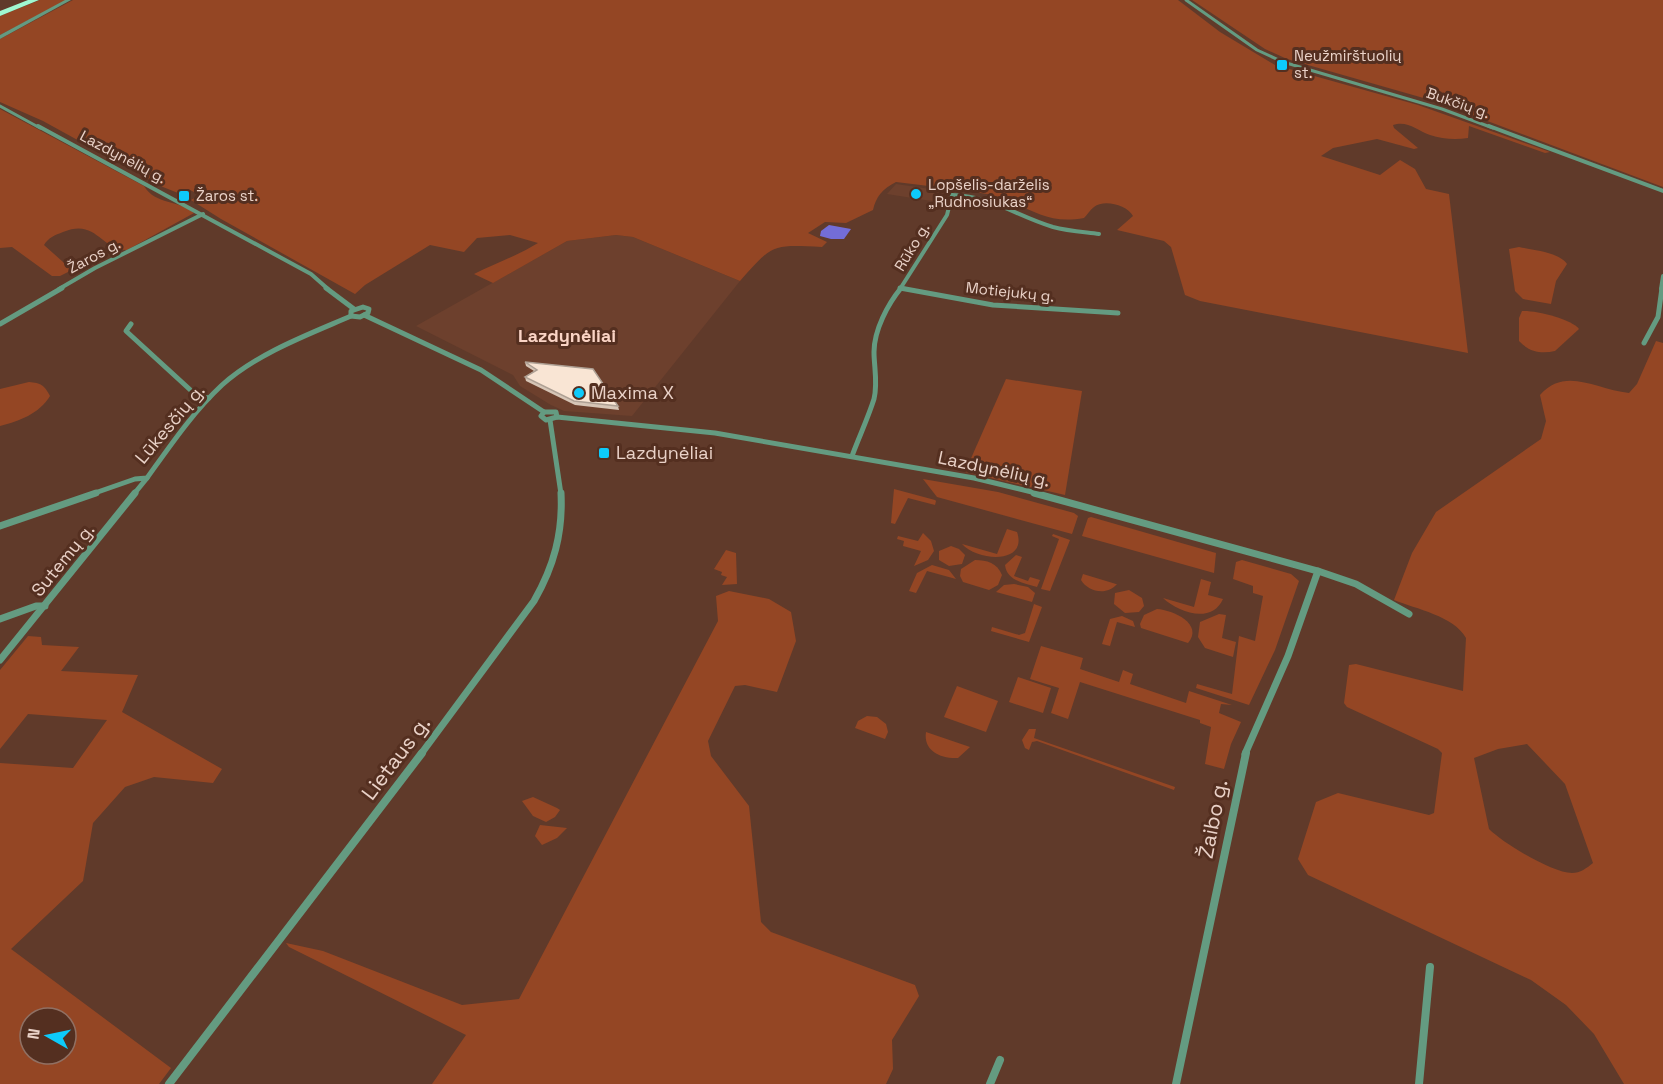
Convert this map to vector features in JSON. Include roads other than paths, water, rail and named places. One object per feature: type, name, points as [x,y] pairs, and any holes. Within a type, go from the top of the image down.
[{"type":"highway","points":[[0,8],[11,0]]},
{"type":"highway","points":[[0,8],[16,0]]},
{"type":"highway","points":[[0,8],[27,0]]},
{"type":"highway","points":[[0,8],[34,0]]},
{"type":"street","points":[[0,37],[69,0]]},
{"type":"street","name":"Bukčių g.","points":[[1186,0],[1247,44],[1283,62],[1451,112],[1663,191]]},
{"type":"street","name":"Lazdynėlių g.","points":[[0,106],[311,274],[354,309],[367,307],[369,311],[364,315],[477,370],[532,402],[544,412],[553,411],[558,414],[553,418]]},
{"type":"street","name":"Rūko g.","points":[[852,456],[874,398],[876,384],[874,349],[877,335],[892,299],[908,279],[947,215],[952,195],[980,197],[1002,203],[1053,227],[1099,234]]},
{"type":"street","name":"Žaros g.","points":[[0,324],[86,273],[203,214]]},
{"type":"street","points":[[1644,343],[1658,316],[1663,276]]},
{"type":"street","name":"Motiejukų g.","points":[[900,288],[993,304],[1118,313]]},
{"type":"street","points":[[354,309],[351,311],[351,316],[364,315]]},
{"type":"street","name":"Lūkesčių g.","points":[[0,526],[135,479],[147,477],[209,398],[239,371],[351,316]]},
{"type":"street","points":[[131,324],[126,331],[196,396],[209,398]]},
{"type":"street","name":"Lazdynėlių g.","points":[[544,412],[542,418],[715,433],[974,478],[1089,506],[1318,571],[1356,584],[1409,614]]},
{"type":"street","name":"Lietaus g.","points":[[169,1084],[413,766],[534,601],[550,570],[559,539],[561,486],[553,418]]},
{"type":"street","name":"Sutemų g.","points":[[0,660],[147,477]]},
{"type":"street","name":"Žaibo g.","points":[[1176,1084],[1243,761],[1250,739],[1288,656],[1318,571]]},
{"type":"street","points":[[0,619],[36,606],[45,606]]},
{"type":"street","points":[[1419,1084],[1430,967]]},
{"type":"street","points":[[990,1084],[1000,1060]]},
{"type":"place","name":"Neužmirštuolių st.","points":[[1282,65]]},
{"type":"place","name":"Lopšelis-darželis „Rudnosiukas“","points":[[916,194]]},
{"type":"place","name":"Žaros st.","points":[[184,196]]},
{"type":"place","name":"Maxima X","points":[[579,393]]},
{"type":"place","name":"Lazdynėliai","points":[[604,453]]},
{"type":"district","name":"Lazdynėliai","points":[[567,336]]}]
